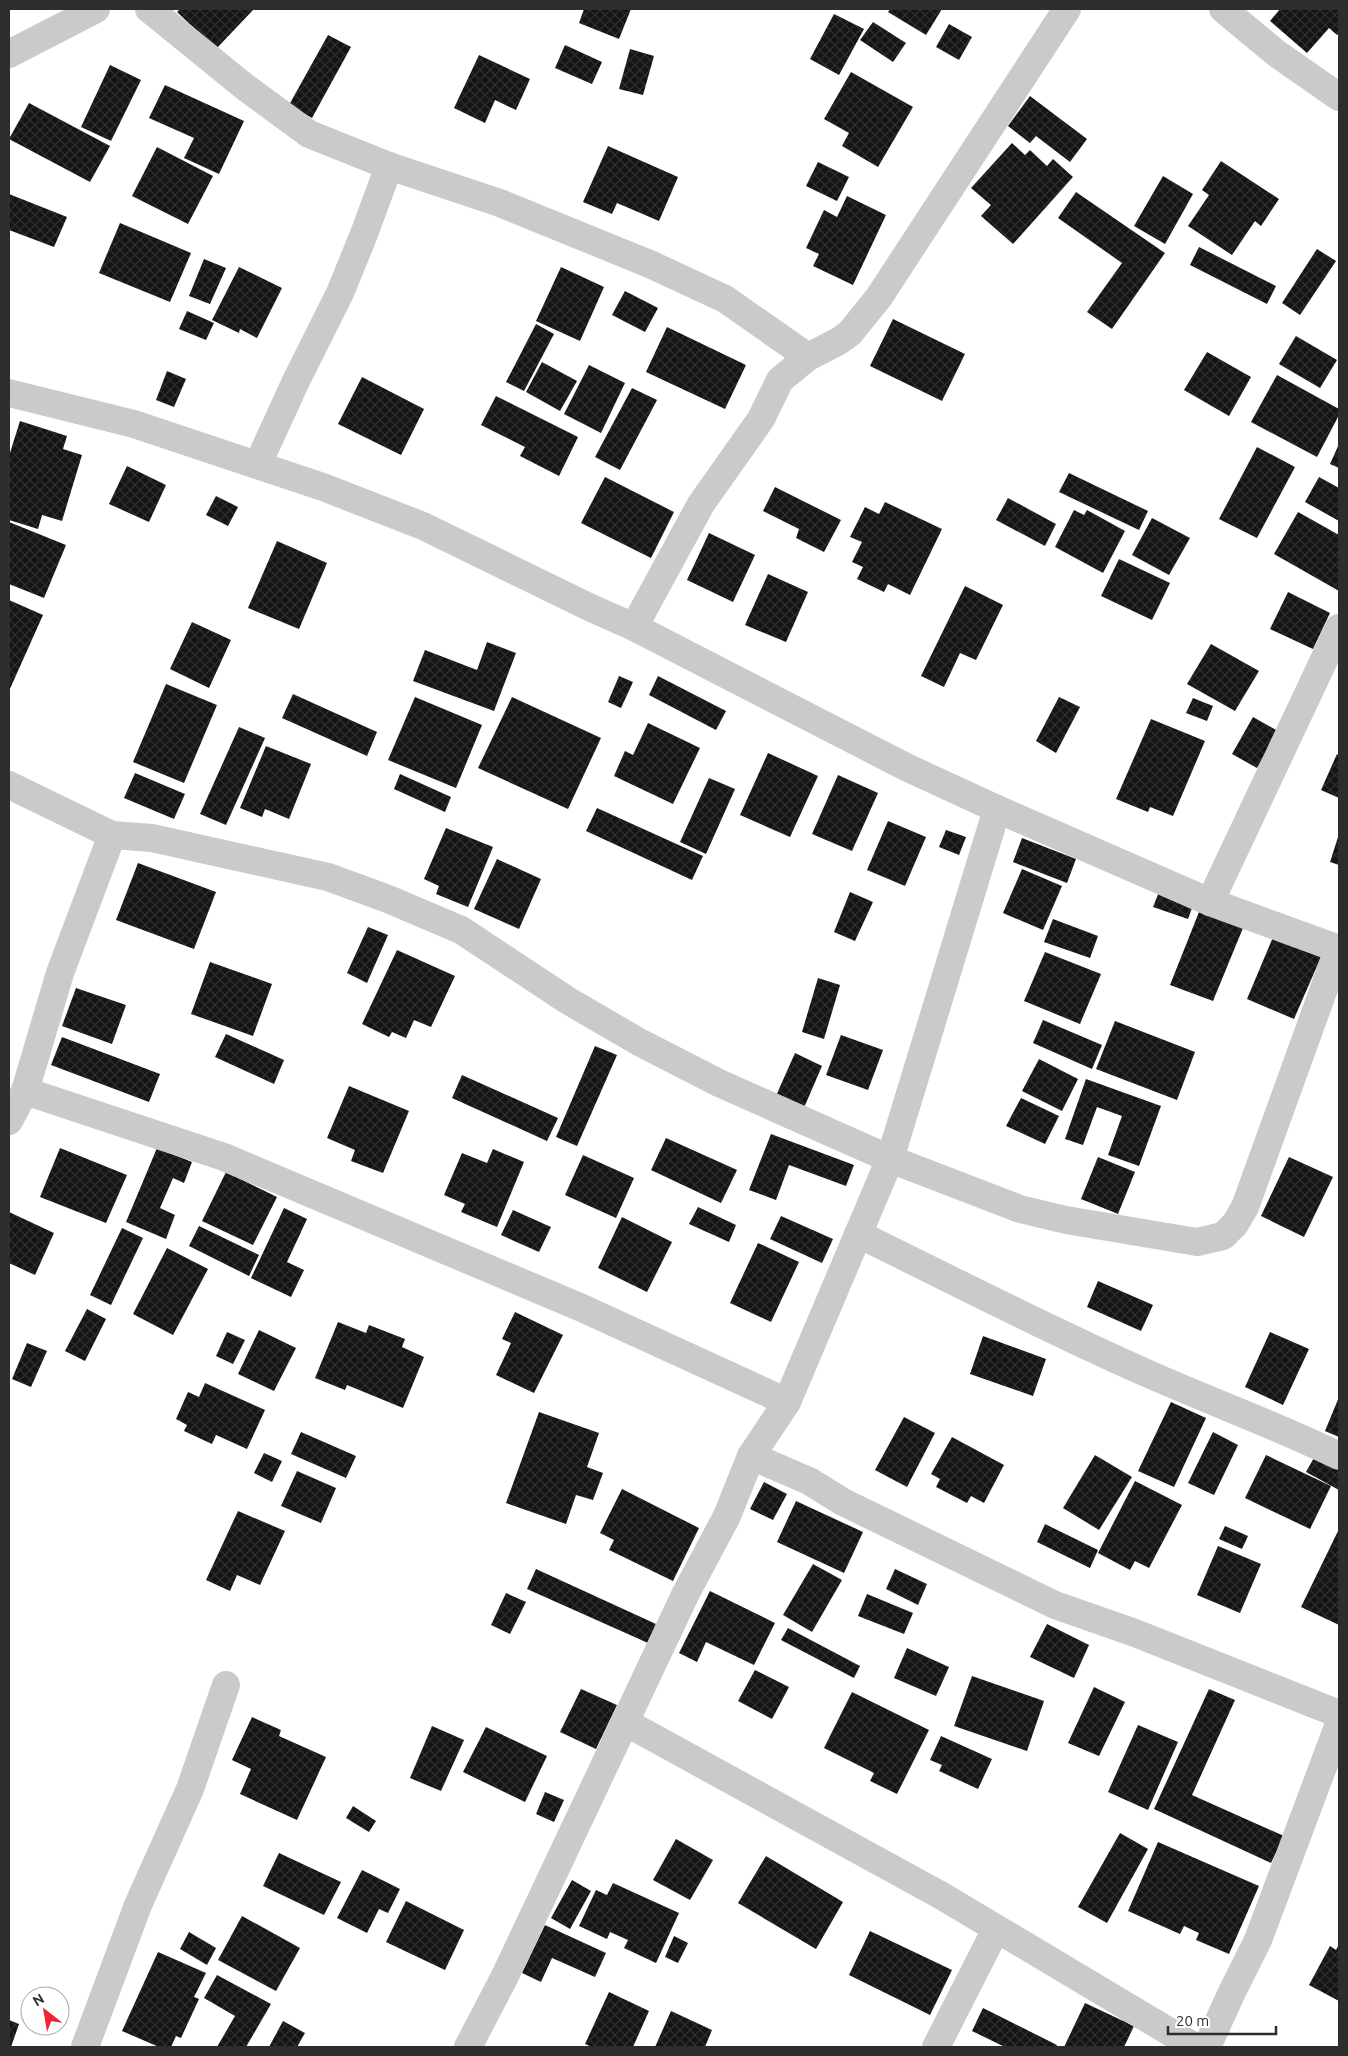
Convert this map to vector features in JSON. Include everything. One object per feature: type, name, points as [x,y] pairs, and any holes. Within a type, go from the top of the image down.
[{"type":"street","points":[[9,54],[96,9]]},
{"type":"street","points":[[149,9],[245,87],[309,134],[389,166],[500,202],[652,266],[725,299],[808,357]]},
{"type":"street","points":[[634,627],[701,504],[761,418],[780,380],[808,357],[839,342],[850,333],[879,297],[1067,9]]},
{"type":"street","points":[[1223,9],[1276,53],[1339,97]]},
{"type":"street","points":[[258,464],[295,382],[340,293],[389,166]]},
{"type":"street","points":[[9,393],[134,424],[258,464],[423,526],[588,608],[634,627],[906,767],[1210,902],[1339,949],[1245,1207],[1235,1224],[1223,1236],[1197,1242],[1066,1220],[1020,1209],[890,1159],[719,1083],[638,1042],[567,1000],[461,930],[388,899],[328,877],[152,838],[112,835],[9,785]]},
{"type":"street","points":[[1210,902],[1339,628]]},
{"type":"street","points":[[468,2047],[504,1978],[686,1593],[728,1516],[751,1456],[787,1402],[890,1159],[997,809]]},
{"type":"street","points":[[9,1121],[25,1091],[60,973],[112,835]]},
{"type":"street","points":[[25,1091],[224,1156],[582,1308],[787,1402]]},
{"type":"street","points":[[858,1234],[1023,1316],[1152,1376],[1292,1432],[1339,1456]]},
{"type":"street","points":[[751,1456],[809,1481],[843,1502],[1055,1605],[1135,1633],[1339,1714]]},
{"type":"street","points":[[85,2047],[138,1905],[190,1789],[226,1685]]},
{"type":"street","points":[[625,1722],[942,1896],[1195,2047]]},
{"type":"street","points":[[1207,2047],[1258,1940],[1339,1724]]},
{"type":"street","points":[[936,2047],[996,1929]]},
{"type":"building","points":[[180,9],[254,9],[216,49],[177,12]]},
{"type":"building","points":[[584,9],[631,9],[619,39],[579,23]]},
{"type":"building","points":[[890,9],[942,9],[926,35],[888,12]]},
{"type":"building","points":[[1280,9],[1339,9],[1339,33],[1337,35],[1329,28],[1307,53],[1270,21]]},
{"type":"building","points":[[834,14],[864,29],[839,75],[810,59]]},
{"type":"building","points":[[873,22],[906,43],[893,62],[860,40]]},
{"type":"building","points":[[949,24],[972,37],[959,60],[936,47]]},
{"type":"building","points":[[328,35],[351,47],[312,118],[289,105]]},
{"type":"building","points":[[565,45],[602,62],[592,84],[555,68]]},
{"type":"building","points":[[630,49],[654,56],[643,95],[619,89]]},
{"type":"building","points":[[479,55],[530,79],[516,110],[495,100],[485,123],[454,108]]},
{"type":"building","points":[[110,65],[141,80],[111,141],[81,127]]},
{"type":"building","points":[[851,72],[913,107],[878,167],[842,146],[849,133],[824,119]]},
{"type":"building","points":[[165,85],[244,121],[219,174],[184,158],[194,138],[149,118]]},
{"type":"building","points":[[1030,96],[1087,139],[1070,162],[1036,136],[1030,143],[1008,126]]},
{"type":"building","points":[[29,103],[110,146],[90,182],[9,139]]},
{"type":"building","points":[[1012,143],[1025,155],[1030,150],[1047,166],[1053,159],[1073,177],[1013,244],[981,216],[991,205],[971,188]]},
{"type":"building","points":[[608,146],[678,177],[659,221],[617,203],[612,214],[583,202]]},
{"type":"building","points":[[157,147],[213,176],[188,224],[132,196]]},
{"type":"building","points":[[1221,161],[1279,199],[1261,226],[1255,221],[1232,255],[1188,226],[1209,195],[1202,190]]},
{"type":"building","points":[[818,162],[849,177],[837,201],[806,186]]},
{"type":"building","points":[[1163,176],[1193,194],[1165,244],[1134,226]]},
{"type":"building","points":[[1076,192],[1165,253],[1112,329],[1087,312],[1122,263],[1058,218]]},
{"type":"building","points":[[9,194],[67,217],[54,247],[9,230]]},
{"type":"building","points":[[847,196],[886,215],[853,285],[813,266],[819,254],[806,248],[824,210],[837,217]]},
{"type":"building","points":[[120,223],[191,253],[170,302],[99,273]]},
{"type":"building","points":[[1199,247],[1276,286],[1267,304],[1190,265]]},
{"type":"building","points":[[1317,249],[1336,261],[1300,315],[1282,303]]},
{"type":"building","points":[[204,259],[226,268],[210,304],[189,296]]},
{"type":"building","points":[[239,267],[282,288],[257,338],[240,329],[239,333],[212,320]]},
{"type":"building","points":[[561,267],[604,287],[580,341],[536,321]]},
{"type":"building","points":[[625,291],[658,308],[645,332],[612,315]]},
{"type":"building","points":[[187,311],[214,323],[206,340],[179,329]]},
{"type":"building","points":[[893,319],[965,354],[942,401],[870,366]]},
{"type":"building","points":[[536,324],[554,334],[524,391],[506,382]]},
{"type":"building","points":[[667,327],[746,365],[725,409],[646,372]]},
{"type":"building","points":[[1296,336],[1337,360],[1320,388],[1279,364]]},
{"type":"building","points":[[1207,352],[1251,377],[1229,416],[1184,390]]},
{"type":"building","points":[[542,362],[577,381],[560,411],[526,392]]},
{"type":"building","points":[[589,365],[625,383],[601,433],[564,414]]},
{"type":"building","points":[[167,371],[186,379],[174,407],[156,400]]},
{"type":"building","points":[[1277,375],[1339,409],[1339,415],[1317,457],[1251,422]]},
{"type":"building","points":[[362,377],[424,409],[401,455],[338,424]]},
{"type":"building","points":[[632,388],[657,400],[620,470],[595,457]]},
{"type":"building","points":[[496,396],[578,437],[559,476],[520,456],[525,447],[481,425]]},
{"type":"building","points":[[20,421],[67,436],[63,449],[82,455],[62,521],[42,515],[38,529],[9,520],[9,456]]},
{"type":"building","points":[[1339,444],[1339,468],[1330,464]]},
{"type":"building","points":[[1257,447],[1295,467],[1257,538],[1219,519]]},
{"type":"building","points":[[127,466],[166,485],[149,522],[109,504]]},
{"type":"building","points":[[1069,473],[1148,511],[1139,530],[1059,492]]},
{"type":"building","points":[[605,477],[674,512],[651,558],[581,523]]},
{"type":"building","points":[[1319,477],[1339,488],[1339,521],[1305,502]]},
{"type":"building","points":[[775,487],[841,520],[824,552],[796,538],[799,529],[763,511]]},
{"type":"building","points":[[216,496],[238,507],[228,526],[206,515]]},
{"type":"building","points":[[1008,498],[1056,524],[1045,546],[996,520]]},
{"type":"building","points":[[885,502],[942,529],[910,595],[888,584],[884,592],[857,579],[863,567],[852,562],[862,542],[850,537],[865,507],[879,514]]},
{"type":"building","points":[[1074,510],[1084,515],[1087,510],[1125,531],[1103,573],[1055,547]]},
{"type":"building","points":[[1298,512],[1339,535],[1339,591],[1274,554]]},
{"type":"building","points":[[1152,518],[1190,538],[1169,575],[1132,555]]},
{"type":"building","points":[[9,522],[66,545],[44,598],[9,584]]},
{"type":"building","points":[[709,533],[755,555],[733,602],[687,580]]},
{"type":"building","points":[[277,541],[327,563],[299,629],[248,608]]},
{"type":"building","points":[[1119,559],[1170,583],[1152,620],[1101,596]]},
{"type":"building","points":[[768,574],[808,592],[786,642],[745,625]]},
{"type":"building","points":[[965,586],[1003,605],[976,660],[960,653],[944,687],[921,676]]},
{"type":"building","points":[[1288,592],[1330,613],[1313,649],[1270,629]]},
{"type":"building","points":[[9,600],[43,615],[9,691]]},
{"type":"building","points":[[192,622],[231,640],[209,688],[170,669]]},
{"type":"building","points":[[487,642],[516,653],[494,711],[413,681],[425,650],[477,670]]},
{"type":"building","points":[[1211,644],[1259,671],[1235,711],[1187,684]]},
{"type":"building","points":[[619,676],[633,682],[621,708],[608,702]]},
{"type":"building","points":[[658,676],[726,711],[716,730],[649,695]]},
{"type":"building","points":[[166,684],[217,705],[184,783],[133,762]]},
{"type":"building","points":[[293,694],[377,732],[367,756],[282,718]]},
{"type":"building","points":[[415,697],[482,725],[456,788],[388,760]]},
{"type":"building","points":[[512,697],[601,738],[568,809],[478,768]]},
{"type":"building","points":[[1059,697],[1080,707],[1056,753],[1036,741]]},
{"type":"building","points":[[1193,698],[1213,706],[1207,721],[1186,713]]},
{"type":"building","points":[[1253,717],[1278,731],[1257,768],[1232,754]]},
{"type":"building","points":[[1151,719],[1205,741],[1173,816],[1150,807],[1148,812],[1116,799]]},
{"type":"building","points":[[648,723],[700,748],[673,804],[614,776],[625,751],[633,755]]},
{"type":"building","points":[[239,727],[265,738],[226,825],[200,814]]},
{"type":"building","points":[[266,746],[311,764],[289,819],[265,809],[262,817],[240,808]]},
{"type":"building","points":[[768,753],[818,776],[790,837],[740,815]]},
{"type":"building","points":[[1337,754],[1339,756],[1339,798],[1321,790]]},
{"type":"building","points":[[135,773],[185,794],[174,819],[124,798]]},
{"type":"building","points":[[400,774],[451,797],[445,812],[394,789]]},
{"type":"building","points":[[838,775],[878,793],[852,851],[812,834]]},
{"type":"building","points":[[709,778],[735,789],[706,854],[680,842]]},
{"type":"building","points":[[597,808],[703,856],[692,880],[586,831]]},
{"type":"building","points":[[888,821],[926,837],[905,886],[867,870]]},
{"type":"building","points":[[446,828],[493,847],[468,907],[436,894],[439,886],[424,879]]},
{"type":"building","points":[[946,830],[966,837],[959,855],[939,847]]},
{"type":"building","points":[[1339,834],[1339,865],[1330,862]]},
{"type":"building","points":[[1022,838],[1076,859],[1067,883],[1013,862]]},
{"type":"building","points":[[497,859],[541,879],[519,929],[474,909]]},
{"type":"building","points":[[138,863],[216,892],[194,949],[116,920]]},
{"type":"building","points":[[1022,869],[1062,886],[1043,930],[1003,913]]},
{"type":"building","points":[[1161,887],[1195,900],[1188,919],[1153,907]]},
{"type":"building","points":[[850,892],[873,902],[855,941],[834,932]]},
{"type":"building","points":[[1199,912],[1243,928],[1213,1001],[1170,985]]},
{"type":"building","points":[[1053,919],[1098,936],[1090,958],[1044,942]]},
{"type":"building","points":[[368,927],[388,935],[367,983],[347,973]]},
{"type":"building","points":[[1273,937],[1321,957],[1294,1019],[1247,999]]},
{"type":"building","points":[[397,950],[455,976],[431,1027],[414,1020],[406,1038],[392,1032],[389,1037],[362,1024]]},
{"type":"building","points":[[1045,952],[1101,974],[1080,1024],[1024,1001]]},
{"type":"building","points":[[210,962],[272,984],[253,1036],[191,1014]]},
{"type":"building","points":[[818,978],[840,985],[824,1039],[802,1032]]},
{"type":"building","points":[[76,988],[126,1005],[112,1044],[62,1026]]},
{"type":"building","points":[[1043,1020],[1102,1045],[1092,1069],[1033,1043]]},
{"type":"building","points":[[1115,1021],[1195,1052],[1177,1100],[1096,1069]]},
{"type":"building","points":[[226,1034],[284,1060],[274,1084],[215,1057]]},
{"type":"building","points":[[841,1035],[883,1050],[868,1090],[826,1075]]},
{"type":"building","points":[[62,1037],[160,1074],[149,1102],[51,1065]]},
{"type":"building","points":[[595,1046],[617,1055],[577,1146],[556,1137]]},
{"type":"building","points":[[795,1053],[822,1066],[803,1110],[775,1098]]},
{"type":"building","points":[[1039,1059],[1078,1079],[1062,1111],[1022,1091]]},
{"type":"building","points":[[462,1075],[558,1118],[547,1141],[452,1098]]},
{"type":"building","points":[[1086,1079],[1161,1106],[1139,1166],[1108,1155],[1122,1116],[1097,1107],[1083,1145],[1065,1139]]},
{"type":"building","points":[[349,1086],[409,1111],[383,1173],[351,1161],[355,1150],[327,1138]]},
{"type":"building","points":[[1021,1098],[1059,1116],[1045,1144],[1006,1126]]},
{"type":"building","points":[[771,1134],[854,1165],[846,1186],[789,1165],[776,1200],[749,1190]]},
{"type":"building","points":[[666,1138],[737,1170],[721,1203],[651,1170]]},
{"type":"building","points":[[60,1148],[127,1175],[106,1223],[40,1197]]},
{"type":"building","points":[[157,1148],[192,1162],[184,1183],[173,1178],[160,1208],[175,1215],[166,1239],[126,1222]]},
{"type":"building","points":[[493,1149],[524,1162],[497,1227],[461,1212],[465,1204],[444,1195],[462,1153],[487,1163]]},
{"type":"building","points":[[583,1155],[634,1178],[616,1218],[565,1195]]},
{"type":"building","points":[[1098,1157],[1135,1172],[1118,1214],[1081,1199]]},
{"type":"building","points":[[1289,1157],[1333,1177],[1304,1237],[1261,1216]]},
{"type":"building","points":[[226,1172],[277,1197],[253,1245],[202,1221]]},
{"type":"building","points":[[698,1207],[736,1225],[729,1242],[689,1224]]},
{"type":"building","points":[[284,1208],[307,1219],[287,1262],[304,1270],[291,1297],[251,1278]]},
{"type":"building","points":[[513,1210],[551,1227],[539,1252],[501,1235]]},
{"type":"building","points":[[9,1212],[54,1233],[35,1275],[9,1263]]},
{"type":"building","points":[[781,1216],[833,1239],[822,1263],[770,1239]]},
{"type":"building","points":[[622,1217],[672,1242],[647,1292],[598,1268]]},
{"type":"building","points":[[199,1226],[259,1255],[249,1276],[189,1246]]},
{"type":"building","points":[[122,1228],[143,1238],[111,1305],[90,1295]]},
{"type":"building","points":[[758,1243],[799,1262],[771,1322],[730,1303]]},
{"type":"building","points":[[167,1248],[208,1269],[173,1335],[133,1314]]},
{"type":"building","points":[[1098,1281],[1153,1305],[1141,1331],[1087,1307]]},
{"type":"building","points":[[87,1309],[106,1319],[85,1361],[65,1351]]},
{"type":"building","points":[[515,1312],[563,1335],[534,1393],[496,1375],[511,1343],[502,1339]]},
{"type":"building","points":[[338,1322],[366,1333],[369,1325],[405,1339],[402,1347],[424,1357],[403,1408],[347,1385],[345,1390],[315,1378]]},
{"type":"building","points":[[259,1330],[296,1348],[274,1391],[238,1374]]},
{"type":"building","points":[[227,1332],[245,1340],[233,1364],[216,1356]]},
{"type":"building","points":[[1270,1332],[1309,1349],[1283,1405],[1245,1387]]},
{"type":"building","points":[[983,1336],[1046,1359],[1033,1396],[970,1374]]},
{"type":"building","points":[[27,1343],[47,1351],[31,1387],[12,1379]]},
{"type":"building","points":[[205,1383],[265,1410],[247,1449],[216,1435],[212,1444],[184,1431],[187,1425],[176,1419],[188,1392],[199,1397]]},
{"type":"building","points":[[1339,1397],[1339,1437],[1325,1431]]},
{"type":"building","points":[[1171,1402],[1206,1418],[1174,1487],[1138,1471]]},
{"type":"building","points":[[539,1412],[599,1433],[587,1467],[603,1473],[593,1500],[576,1495],[566,1524],[506,1503]]},
{"type":"building","points":[[904,1417],[935,1433],[907,1487],[875,1470]]},
{"type":"building","points":[[301,1432],[356,1456],[346,1478],[291,1454]]},
{"type":"building","points":[[1213,1432],[1238,1445],[1214,1495],[1188,1483]]},
{"type":"building","points":[[952,1437],[1004,1465],[984,1503],[971,1496],[967,1503],[936,1487],[940,1479],[931,1474]]},
{"type":"building","points":[[264,1453],[282,1461],[272,1482],[254,1473]]},
{"type":"building","points":[[1095,1455],[1132,1477],[1099,1530],[1063,1508]]},
{"type":"building","points":[[1266,1455],[1331,1486],[1310,1529],[1245,1498]]},
{"type":"building","points":[[1315,1456],[1339,1469],[1339,1490],[1306,1472]]},
{"type":"building","points":[[297,1471],[336,1488],[321,1523],[281,1506]]},
{"type":"building","points":[[1135,1481],[1182,1505],[1149,1568],[1135,1561],[1130,1570],[1098,1553]]},
{"type":"building","points":[[764,1482],[787,1494],[773,1520],[750,1509]]},
{"type":"building","points":[[622,1489],[699,1528],[673,1581],[609,1550],[614,1540],[600,1533]]},
{"type":"building","points":[[796,1501],[863,1532],[844,1573],[777,1542]]},
{"type":"building","points":[[238,1511],[285,1531],[260,1585],[237,1575],[230,1591],[206,1580]]},
{"type":"building","points":[[1045,1524],[1098,1550],[1090,1568],[1037,1542]]},
{"type":"building","points":[[1225,1526],[1248,1536],[1242,1549],[1219,1539]]},
{"type":"building","points":[[1339,1529],[1339,1625],[1301,1607]]},
{"type":"building","points":[[1218,1546],[1261,1564],[1240,1613],[1197,1595]]},
{"type":"building","points":[[813,1564],[842,1580],[812,1632],[783,1615]]},
{"type":"building","points":[[536,1569],[656,1624],[648,1643],[527,1589]]},
{"type":"building","points":[[895,1569],[927,1584],[918,1605],[886,1589]]},
{"type":"building","points":[[710,1591],[775,1623],[754,1665],[706,1642],[697,1662],[679,1653]]},
{"type":"building","points":[[506,1593],[526,1602],[510,1634],[491,1625]]},
{"type":"building","points":[[867,1594],[913,1613],[904,1634],[858,1616]]},
{"type":"building","points":[[1047,1624],[1089,1645],[1074,1678],[1030,1657]]},
{"type":"building","points":[[788,1628],[860,1666],[854,1678],[781,1640]]},
{"type":"building","points":[[907,1648],[949,1667],[936,1696],[894,1678]]},
{"type":"building","points":[[755,1670],[789,1687],[772,1719],[738,1701]]},
{"type":"building","points":[[972,1676],[1044,1701],[1027,1751],[954,1726]]},
{"type":"building","points":[[1094,1687],[1125,1702],[1099,1756],[1068,1743]]},
{"type":"building","points":[[581,1689],[617,1705],[596,1749],[560,1732]]},
{"type":"building","points":[[1209,1689],[1235,1700],[1192,1795],[1284,1836],[1271,1863],[1154,1809]]},
{"type":"building","points":[[852,1692],[929,1730],[897,1794],[870,1781],[874,1773],[824,1748]]},
{"type":"building","points":[[252,1717],[281,1730],[279,1736],[326,1757],[297,1820],[240,1794],[251,1769],[232,1760]]},
{"type":"building","points":[[1138,1725],[1178,1742],[1148,1810],[1108,1792]]},
{"type":"building","points":[[432,1726],[464,1740],[441,1791],[410,1778]]},
{"type":"building","points":[[486,1727],[547,1756],[525,1802],[463,1772]]},
{"type":"building","points":[[941,1736],[992,1759],[978,1789],[939,1771],[942,1765],[930,1760]]},
{"type":"building","points":[[545,1792],[564,1800],[554,1822],[536,1814]]},
{"type":"building","points":[[353,1806],[376,1821],[369,1832],[346,1818]]},
{"type":"building","points":[[1120,1833],[1148,1849],[1107,1923],[1078,1907]]},
{"type":"building","points":[[676,1839],[713,1860],[690,1900],[653,1880]]},
{"type":"building","points":[[1158,1842],[1259,1886],[1229,1954],[1196,1940],[1199,1933],[1184,1926],[1180,1934],[1128,1911]]},
{"type":"building","points":[[279,1853],[341,1882],[324,1915],[263,1886]]},
{"type":"building","points":[[766,1856],[843,1902],[816,1949],[738,1903]]},
{"type":"building","points":[[362,1870],[400,1889],[388,1913],[379,1909],[367,1933],[337,1918]]},
{"type":"building","points":[[572,1880],[591,1891],[570,1929],[551,1918]]},
{"type":"building","points":[[613,1883],[679,1913],[656,1963],[624,1948],[628,1940],[610,1932],[607,1939],[579,1926],[596,1890],[607,1895]]},
{"type":"building","points":[[406,1901],[464,1930],[445,1970],[386,1942]]},
{"type":"building","points":[[242,1916],[300,1948],[276,1991],[218,1960]]},
{"type":"building","points":[[545,1925],[606,1953],[595,1977],[552,1958],[541,1982],[522,1973]]},
{"type":"building","points":[[870,1931],[952,1970],[930,2015],[849,1975]]},
{"type":"building","points":[[189,1932],[216,1948],[207,1965],[180,1949]]},
{"type":"building","points":[[674,1936],[688,1943],[678,1963],[665,1957]]},
{"type":"building","points":[[1339,1944],[1339,2001],[1309,1985],[1330,1946],[1336,1950]]},
{"type":"building","points":[[158,1952],[206,1973],[194,1997],[199,1999],[181,2038],[176,2036],[171,2047],[159,2047],[122,2031]]},
{"type":"building","points":[[217,1975],[271,2004],[246,2047],[217,2047],[235,2016],[204,1998]]},
{"type":"building","points":[[609,1992],[649,2011],[633,2047],[592,2047],[585,2044]]},
{"type":"building","points":[[1085,2003],[1134,2026],[1124,2047],[1064,2047]]},
{"type":"building","points":[[983,2008],[1057,2045],[1056,2047],[1005,2047],[972,2031]]},
{"type":"building","points":[[671,2011],[712,2030],[705,2047],[655,2047]]},
{"type":"building","points":[[9,2020],[19,2024],[11,2047],[9,2047]]},
{"type":"building","points":[[283,2021],[305,2033],[297,2047],[269,2047]]}]
